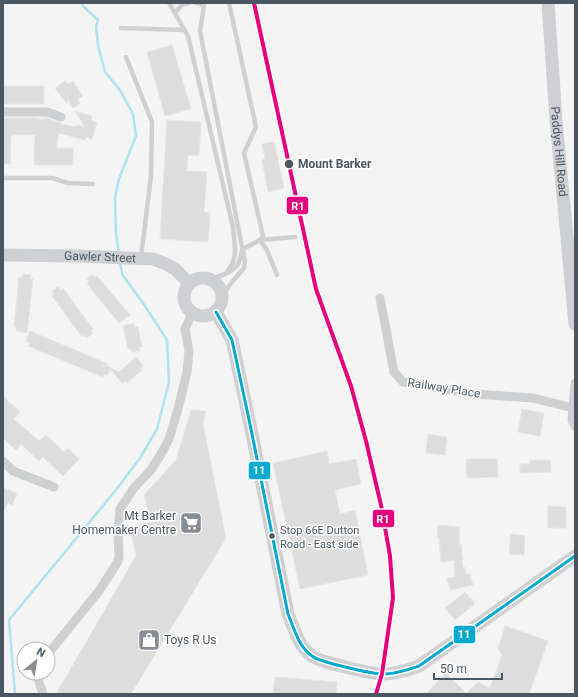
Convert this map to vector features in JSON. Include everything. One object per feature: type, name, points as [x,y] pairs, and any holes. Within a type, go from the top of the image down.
[{"type":"street","name":"Paddys Hill Road","points":[[548,3],[556,120],[575,324]]},
{"type":"street","points":[[3,112],[47,112],[61,117]]},
{"type":"street","name":"Gawler Street","points":[[3,255],[153,259],[166,264],[190,283]]},
{"type":"street","points":[[202,278],[211,279],[218,285],[222,297],[221,305],[216,312],[209,316],[202,317],[192,313],[188,309],[184,298],[186,288],[193,280],[202,278]]},
{"type":"street","name":"Railway Place","points":[[380,298],[394,372],[403,382],[474,394],[533,398],[573,408]]},
{"type":"street","points":[[216,312],[232,340],[288,614],[299,642],[312,656],[326,662],[382,674],[400,672],[419,666],[575,556]]},
{"type":"street","points":[[56,644],[99,591],[117,563],[120,557],[118,533],[120,509],[134,488],[150,470],[161,454],[169,438],[187,372],[189,351],[185,329],[192,313]]},
{"type":"street","points":[[575,383],[572,420],[575,426]]},
{"type":"street","points":[[3,461],[12,471],[54,487]]},
{"type":"street","points":[[39,681],[43,694]]},
{"type":"lane","points":[[169,3],[188,36],[233,227],[236,248],[235,260],[227,272]]},
{"type":"lane","points":[[175,12],[182,5],[189,3]]},
{"type":"lane","points":[[196,3],[204,4],[200,31],[243,249],[245,266],[222,297]]},
{"type":"lane","points":[[229,3],[256,127],[244,153],[263,236],[260,240]]},
{"type":"lane","points":[[121,28],[184,30]]},
{"type":"lane","points":[[126,58],[152,122],[151,176],[135,258]]},
{"type":"lane","points":[[3,178],[52,178],[68,182],[93,184]]},
{"type":"lane","points":[[211,279],[237,266],[243,249],[260,240],[294,237]]},
{"type":"lane","points":[[260,240],[267,250],[277,275]]},
{"type":"building","points":[[172,45],[191,109],[165,116],[147,52]]},
{"type":"building","points":[[65,81],[68,84],[73,81],[83,96],[78,99],[80,103],[73,108],[68,100],[67,104],[55,88]]},
{"type":"building","points":[[3,86],[44,86],[44,104],[3,104]]},
{"type":"building","points":[[75,111],[92,116],[91,120],[97,122],[92,139],[86,137],[85,140],[59,133],[56,148],[73,148],[73,165],[34,165],[35,135],[11,135],[10,164],[3,164],[3,118],[36,118],[43,120],[46,118],[61,124],[85,127]]},
{"type":"building","points":[[167,120],[201,122],[199,156],[188,155],[187,171],[207,172],[204,212],[210,213],[208,242],[160,239]]},
{"type":"building","name":"Mount Barker","points":[[274,142],[284,188],[268,192],[262,160],[265,159],[262,144]]},
{"type":"building","points":[[23,274],[31,275],[30,279],[33,279],[27,333],[16,331],[17,327],[14,327],[19,277],[22,278]]},
{"type":"building","points":[[92,274],[95,277],[97,276],[130,315],[119,323],[87,284],[89,282],[87,279]]},
{"type":"building","points":[[58,286],[61,290],[63,288],[93,329],[91,331],[93,334],[86,338],[84,335],[82,337],[52,296],[54,294],[52,291]]},
{"type":"building","points":[[134,323],[135,327],[138,327],[142,347],[139,347],[140,351],[132,352],[131,349],[128,349],[123,326]]},
{"type":"building","points":[[30,331],[108,364],[107,366],[119,372],[136,357],[143,366],[140,368],[142,370],[127,383],[125,381],[122,383],[110,369],[107,375],[104,374],[103,377],[28,346],[30,343],[26,341]]},
{"type":"building","points":[[3,396],[20,412],[14,419],[39,441],[46,435],[64,452],[68,448],[79,459],[63,476],[43,457],[39,461],[21,444],[16,450],[3,438]]},
{"type":"building","points":[[522,409],[544,413],[540,436],[518,432]]},
{"type":"building","points":[[191,410],[206,411],[203,424],[226,538],[131,694],[56,694],[136,556],[130,527],[151,522],[144,495],[176,460]]},
{"type":"building","points":[[428,434],[447,437],[445,455],[426,453]]},
{"type":"building","points":[[327,451],[329,464],[356,459],[361,484],[335,490],[340,514],[355,510],[368,575],[300,589],[273,463]]},
{"type":"building","points":[[466,459],[497,459],[498,477],[467,478]]},
{"type":"building","points":[[530,460],[551,460],[551,472],[520,473],[520,464],[530,464]]},
{"type":"building","points":[[3,487],[17,494],[12,505],[8,503],[3,513]]},
{"type":"building","points":[[548,506],[566,507],[566,528],[548,528]]},
{"type":"building","points":[[438,525],[460,527],[459,545],[461,544],[463,568],[465,567],[466,574],[470,574],[473,585],[450,590],[447,578],[455,577],[454,560],[441,562],[439,537],[437,537]]},
{"type":"building","points":[[511,534],[525,536],[524,555],[509,554]]},
{"type":"building","points":[[465,592],[475,604],[455,620],[445,608]]},
{"type":"building","points":[[505,626],[548,641],[529,694],[426,694],[446,673],[466,693],[478,682],[490,688],[502,655],[498,649]]},
{"type":"building","points":[[275,677],[337,682],[336,694],[273,694]]},
{"type":"waterway","points":[[82,3],[83,6],[98,20],[96,26],[98,45],[105,72],[120,90],[133,114],[136,136],[119,179],[115,198],[116,234],[119,254]]},
{"type":"waterway","points":[[15,694],[9,620],[116,490],[140,458],[157,429],[169,382],[167,340],[122,274],[120,261]]},
{"type":"transit line","name":"R1","points":[[254,3],[316,289],[351,386],[381,505],[390,556],[393,598],[382,674],[376,694]]},
{"type":"transit line","name":"11","points":[[216,312],[232,340],[288,614],[300,642],[312,656],[358,670],[383,674],[397,673],[419,666],[575,556]]},
{"type":"place","name":"Mount Barker","points":[[289,164]]},
{"type":"place","name":"Mt Barker Homemaker Centre","points":[[191,523]]},
{"type":"place","name":"Stop 66E Dutton Road - East side","points":[[272,536]]},
{"type":"place","name":"Toys R Us","points":[[149,640]]}]
